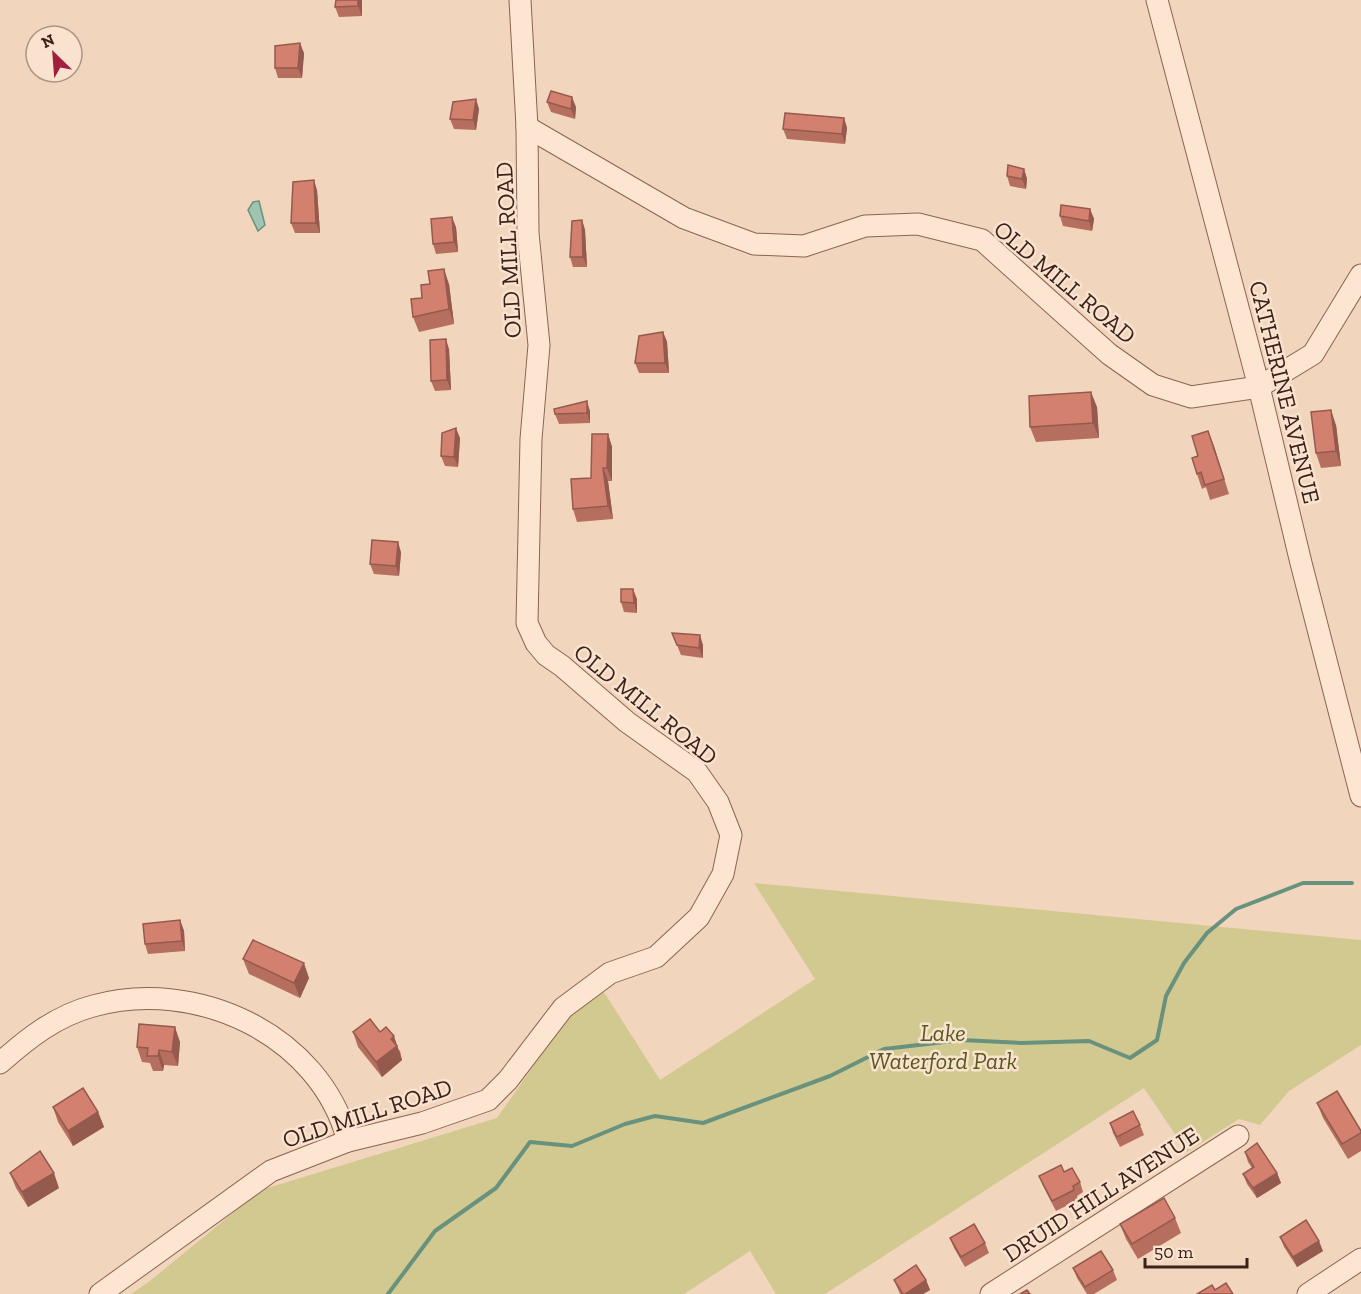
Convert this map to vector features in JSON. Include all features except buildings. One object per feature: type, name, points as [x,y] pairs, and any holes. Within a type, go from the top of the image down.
[{"type":"street","name":"OLD MILL ROAD","points":[[100,1294],[271,1171],[348,1141],[422,1124],[488,1100],[508,1080],[563,1008],[610,973],[656,957],[699,917],[723,873],[731,836],[718,802],[697,772],[627,722],[562,666],[546,656],[536,643],[527,623],[531,439],[539,345],[528,233],[527,127],[520,0]]},
{"type":"street","name":"CATHERINE AVENUE","points":[[1157,0],[1259,387],[1300,563],[1361,796]]},
{"type":"street","name":"OLD MILL ROAD","points":[[527,127],[684,218],[754,244],[804,246],[865,226],[918,224],[982,240],[1109,354],[1153,385],[1191,397],[1259,387],[1313,354],[1361,275]]},
{"type":"street","points":[[0,1063],[47,1025],[93,1006],[155,997],[211,1007],[258,1027],[286,1045],[310,1070],[335,1105],[348,1141]]},
{"type":"street","name":"DRUID HILL AVENUE","points":[[992,1294],[1238,1136]]},
{"type":"street","points":[[1308,1294],[1361,1259]]},
{"type":"green space","name":"Lake Waterford Park","points":[[754,883],[1361,940],[1361,1045],[1289,1091],[1260,1125],[1239,1119],[1187,1152],[1144,1088],[825,1294],[776,1294],[750,1251],[684,1294],[131,1294],[261,1190],[497,1118],[582,997],[600,986],[660,1080],[815,979]]},
{"type":"shaded area","points":[[259,201],[265,225],[258,231],[248,210],[253,202]]},
{"type":"waterway","points":[[388,1294],[435,1231],[496,1188],[530,1142],[572,1146],[625,1124],[655,1116],[703,1123],[830,1076],[884,1049],[962,1040],[1021,1043],[1089,1041],[1130,1058],[1157,1040],[1166,996],[1184,963],[1207,933],[1236,909],[1303,883],[1352,883]]}]
